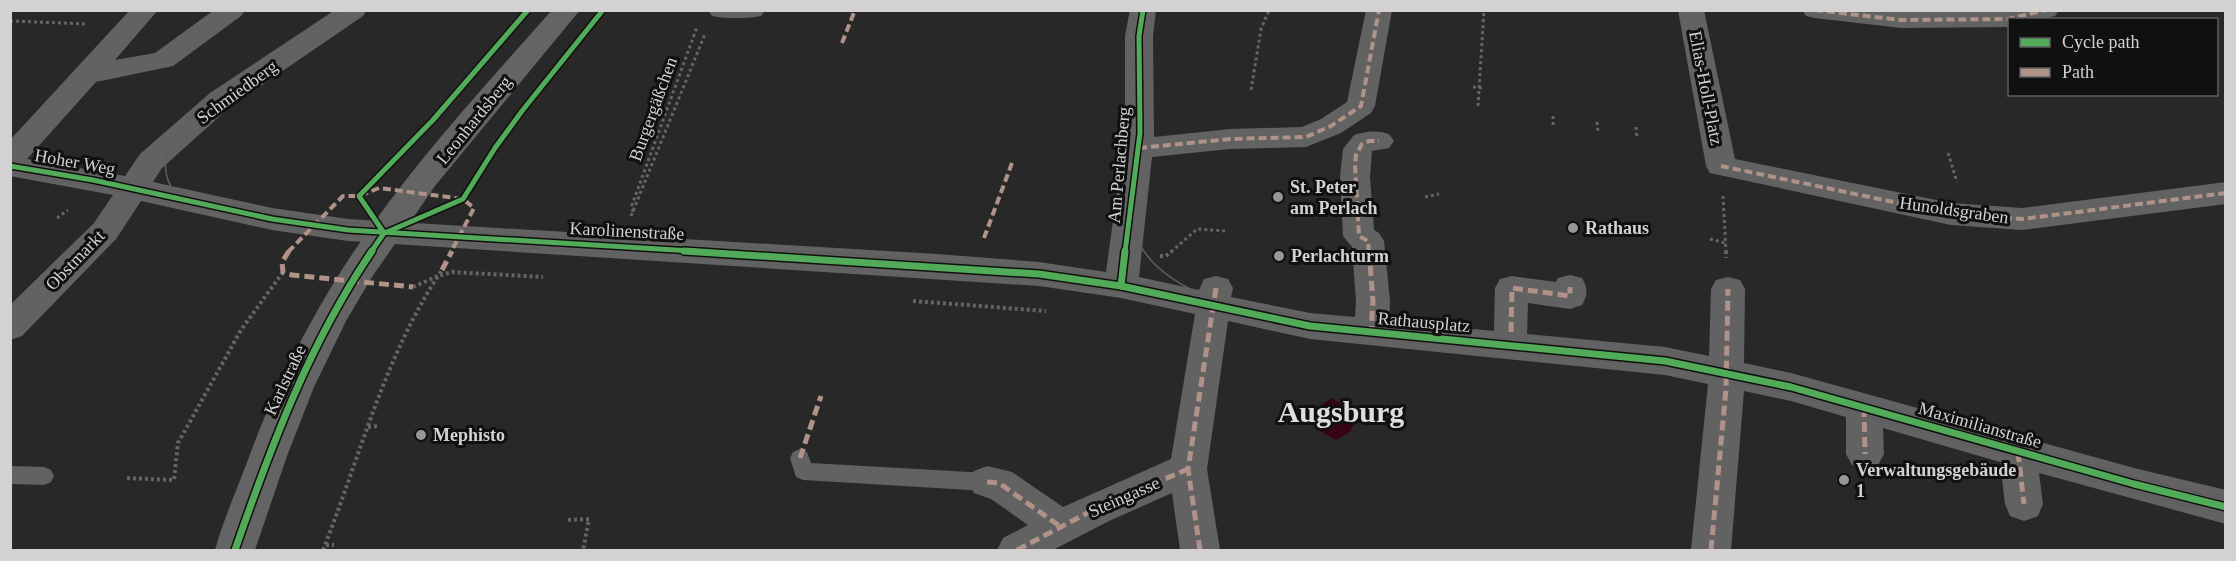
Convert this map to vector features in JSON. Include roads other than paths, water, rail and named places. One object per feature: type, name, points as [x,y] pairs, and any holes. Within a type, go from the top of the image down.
[{"type":"street","points":[[190,40],[220,10]]},
{"type":"street","points":[[84,75],[163,60],[232,10]]},
{"type":"street","name":"Schmiedberg","points":[[134,188],[152,161],[220,100],[354,10]]},
{"type":"street","name":"Leonhardsberg","points":[[384,233],[506,81],[567,10]]},
{"type":"street","points":[[710,18],[752,10]]},
{"type":"street","name":"Am Perlachberg","points":[[1121,286],[1138,148],[1139,36],[1143,10]]},
{"type":"street","points":[[1138,148],[1230,139],[1306,136],[1331,126],[1361,106],[1379,10]]},
{"type":"street","name":"Elias-Holl-Platz","points":[[1691,10],[1722,177]]},
{"type":"street","points":[[1815,10],[1900,20],[2008,19]]},
{"type":"street","points":[[2012,18],[2046,10]]},
{"type":"street","points":[[10,159],[138,18]]},
{"type":"street","points":[[1361,152],[1359,241],[1373,301],[1371,333]]},
{"type":"street","name":"Hoher Weg","points":[[10,166],[134,188]]},
{"type":"street","name":"Hunoldsgraben","points":[[1722,177],[1951,214],[2022,219],[2226,193]]},
{"type":"street","name":"Karolinenstraße","points":[[134,188],[272,219],[384,233],[937,266],[1067,277],[1121,286]]},
{"type":"street","name":"Obstmarkt","points":[[10,327],[105,231],[134,188]]},
{"type":"street","name":"Karlstraße","points":[[235,550],[260,478],[307,363],[352,282],[384,233]]},
{"type":"street","name":"Rathausplatz","points":[[1121,286],[1214,297],[1310,326],[1617,355],[1726,373]]},
{"type":"street","points":[[1511,332],[1512,288],[1570,296],[1570,287]]},
{"type":"street","points":[[1711,550],[1726,373],[1728,289]]},
{"type":"street","points":[[1200,550],[1188,469],[1214,297]]},
{"type":"street","name":"Maximilianstraße","points":[[1726,373],[1791,387],[2018,452],[2226,507]]},
{"type":"street","points":[[1864,407],[1865,454]]},
{"type":"street","points":[[2018,452],[2024,504]]},
{"type":"street","name":"Steingasse","points":[[1017,550],[1095,509],[1188,469]]},
{"type":"street","points":[[987,482],[999,483],[1061,527]]},
{"type":"lane","points":[[800,458],[803,471],[987,482]]},
{"type":"lane","points":[[11,475],[44,476]]},
{"type":"tram line","points":[[174,191],[166,174],[167,155],[175,136],[189,118],[226,88],[342,10]]},
{"type":"tram line","points":[[1143,10],[1140,41],[1140,134],[1131,193],[1133,225],[1137,239],[1153,263],[1164,273],[1192,290]]},
{"type":"tram line","points":[[10,160],[69,168],[174,191]]},
{"type":"tram line","points":[[10,172],[94,186],[259,222],[343,235],[518,248],[868,267],[1042,281],[1118,292],[1304,331],[1648,365],[1719,377],[1801,397],[2107,484],[2226,515]]},
{"type":"tram line","points":[[174,191],[277,214],[318,220],[460,232],[700,244],[1041,268],[1122,279],[1311,319],[1688,358],[1791,380],[2132,476],[2226,500]]},
{"type":"tram line","points":[[174,191],[176,195]]},
{"type":"place","name":"St. Peter am Perlach","points":[[1278,197]]},
{"type":"place","name":"Rathaus","points":[[1573,228]]},
{"type":"place","name":"Perlachturm","points":[[1279,256]]},
{"type":"place","name":"Mephisto","points":[[421,435]]},
{"type":"place","name":"Verwaltungsgebäude 1","points":[[1844,480]]},
{"type":"district","name":"Augsburg","points":[[1341,412]]}]
